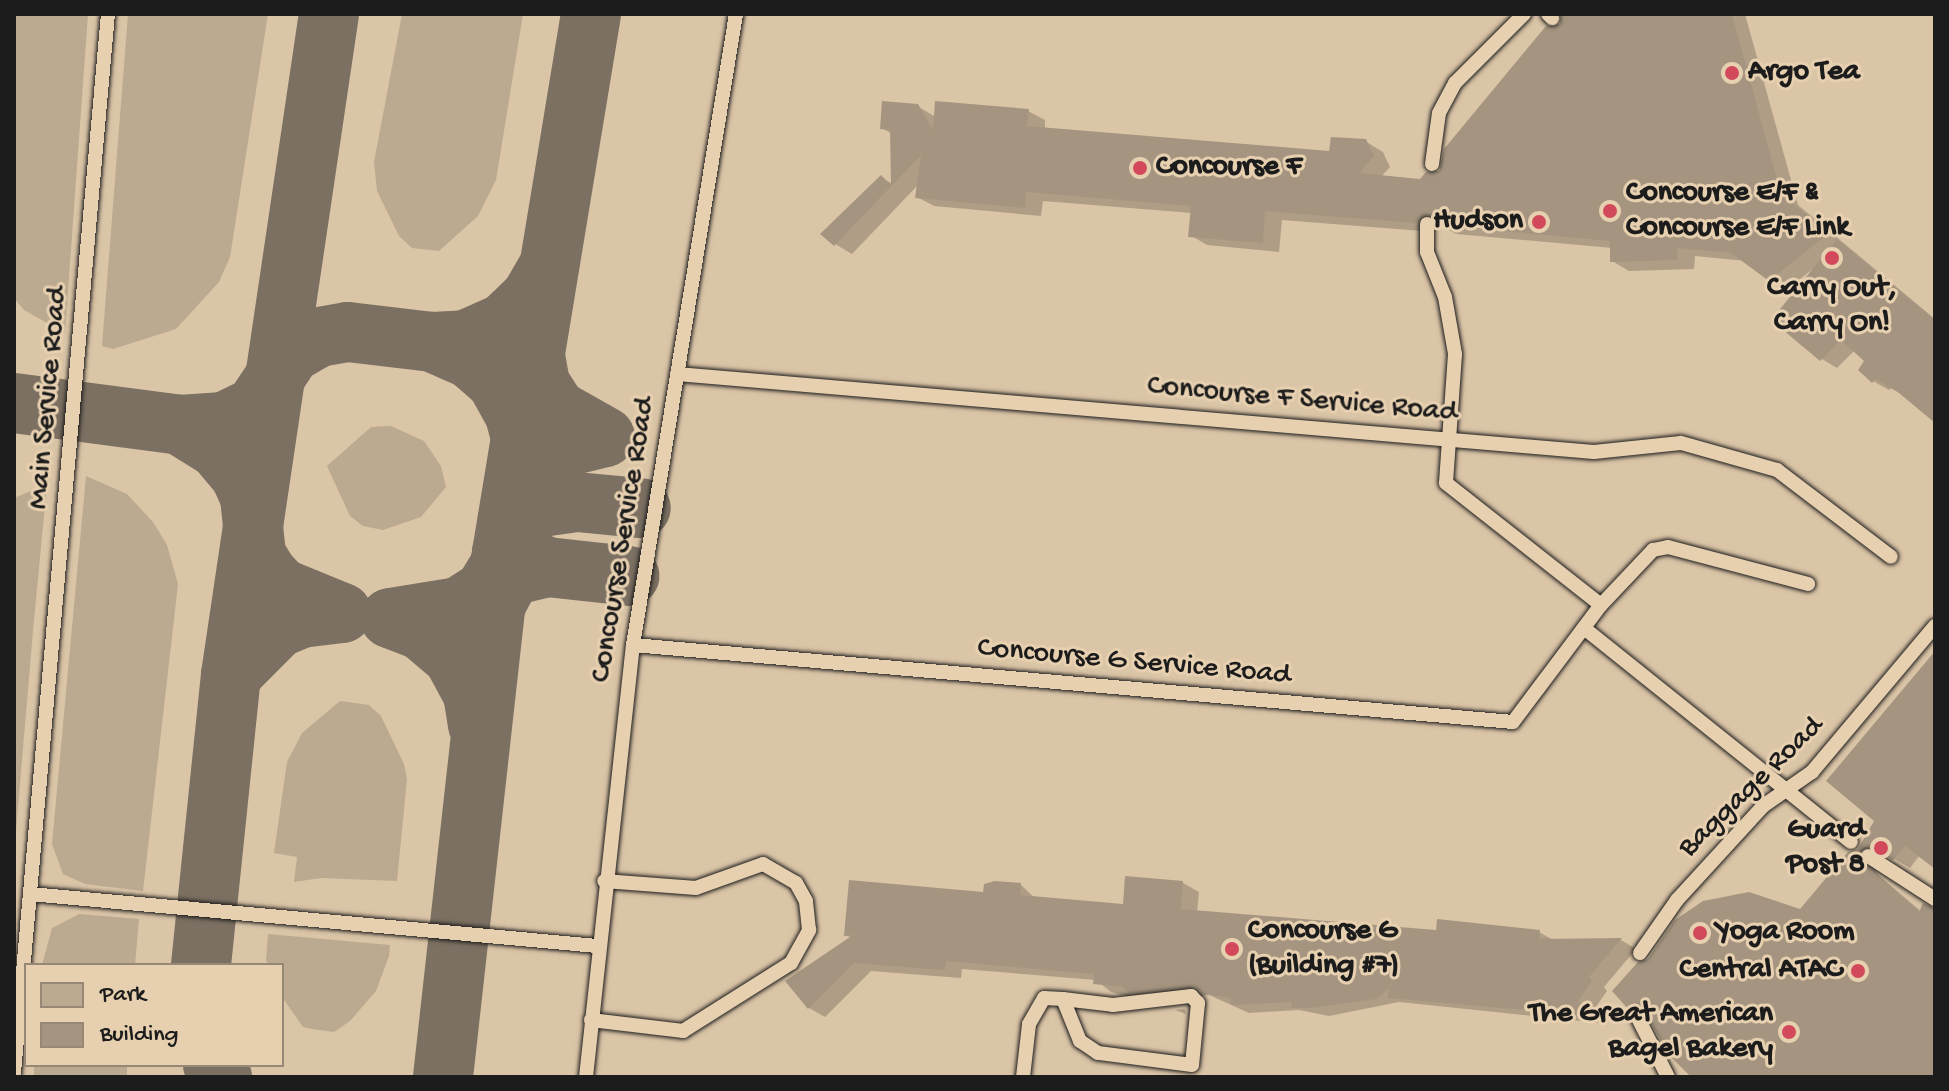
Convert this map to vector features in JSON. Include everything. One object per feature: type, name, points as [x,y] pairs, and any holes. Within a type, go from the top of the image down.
[{"type":"lane","name":"Main Service Road","points":[[14,1073],[108,14]]},
{"type":"lane","name":"Concourse Service Road","points":[[586,1077],[604,881],[633,645],[736,14]]},
{"type":"lane","points":[[1432,164],[1439,113],[1455,83],[1524,14]]},
{"type":"lane","points":[[1427,224],[1427,252],[1445,297],[1455,354],[1446,483],[1601,605]]},
{"type":"lane","name":"Concourse F Service Road","points":[[677,374],[1594,452],[1681,443],[1777,470],[1891,557]]},
{"type":"lane","points":[[1808,584],[1668,547],[1642,559],[1584,628],[1851,842]]},
{"type":"lane","name":"Baggage Road","points":[[1640,953],[1677,900],[1763,806],[1812,772],[1935,626]]},
{"type":"lane","name":"Concourse G Service Road","points":[[633,645],[1513,722],[1584,628]]},
{"type":"lane","points":[[1868,856],[1935,899]]},
{"type":"lane","points":[[591,1020],[683,1031],[791,963],[809,930],[806,901],[796,883],[763,864],[696,888],[604,881]]},
{"type":"lane","points":[[30,894],[597,946]]},
{"type":"lane","points":[[1023,1077],[1029,1024],[1038,1003],[1063,999],[1113,1005],[1191,996],[1198,1003],[1192,1065],[1098,1053],[1080,1041],[1063,999]]},
{"type":"lane","points":[[1637,1016],[1668,1077]]},
{"type":"green space","points":[[14,14],[88,14],[65,333],[24,310],[14,298]]},
{"type":"green space","points":[[128,14],[268,14],[230,257],[219,282],[176,329],[113,349],[102,346]]},
{"type":"green space","points":[[402,14],[523,14],[496,180],[478,216],[439,251],[412,248],[399,236],[377,191],[374,162]]},
{"type":"green space","points":[[391,426],[424,441],[441,466],[446,487],[421,517],[383,530],[363,526],[350,516],[327,466],[371,427]]},
{"type":"green space","points":[[86,476],[127,494],[153,522],[167,545],[178,584],[143,891],[85,884],[63,874],[52,844]]},
{"type":"green space","points":[[47,484],[33,631],[14,854],[14,498]]},
{"type":"green space","points":[[340,701],[369,705],[381,716],[404,764],[407,779],[397,881],[321,878],[294,882],[297,857],[274,853],[287,762],[302,733]]},
{"type":"green space","points":[[79,914],[139,919],[135,963],[43,963],[52,928]]},
{"type":"green space","points":[[268,934],[390,945],[376,991],[350,1021],[334,1032],[303,1027],[284,1000],[284,963],[267,963]]},
{"type":"green space","points":[[34,1067],[127,1067],[127,1077],[34,1077]]},
{"type":"building","name":"Concourse E/F & Concourse E/F Link","points":[[1561,14],[1732,14],[1781,194],[1829,233],[1769,281],[1731,253],[1678,248],[1677,260],[1610,262],[1610,241],[1437,225],[1428,214],[1417,223],[1265,211],[1263,243],[1188,237],[1191,206],[1026,192],[1025,208],[915,198],[921,155],[834,246],[820,234],[881,175],[891,185],[890,130],[880,129],[882,101],[918,104],[933,130],[935,101],[1029,109],[1027,126],[1329,151],[1331,137],[1366,139],[1374,156],[1359,173],[1420,179],[1426,172],[1439,171],[1444,149],[1546,26],[1560,24]]},
{"type":"building","points":[[1837,239],[1935,320],[1935,423],[1899,393],[1876,379],[1872,383],[1858,370],[1864,361],[1841,340],[1820,361],[1771,320]]},
{"type":"building","points":[[1935,651],[1935,869],[1905,846],[1893,860],[1869,846],[1858,856],[1919,912],[1923,903],[1935,909],[1935,1077],[1691,1077],[1668,1054],[1643,1008],[1629,1010],[1612,991],[1638,962],[1648,959],[1675,920],[1703,901],[1749,892],[1800,909],[1848,852],[1858,849],[1874,821],[1826,781]]},
{"type":"building","name":"Concourse G (Building #7)","points":[[1125,876],[1183,881],[1181,909],[1436,930],[1437,919],[1540,930],[1539,939],[1622,938],[1589,977],[1592,981],[1578,1001],[1597,1016],[1388,998],[1389,988],[1376,999],[1311,1008],[1291,1008],[1292,1002],[1231,1005],[1231,998],[1203,994],[1194,986],[1129,993],[1122,987],[1093,984],[1094,974],[946,961],[945,970],[854,963],[808,1009],[785,981],[853,935],[844,936],[849,880],[983,892],[984,884],[995,881],[1021,883],[1020,895],[1123,904]]},
{"type":"taxiway","points":[[201,963],[231,675],[329,14]]},
{"type":"taxiway","points":[[443,1077],[500,565],[591,14]]},
{"type":"taxiway","points":[[502,552],[520,522],[541,507],[577,502],[542,487],[530,473],[515,415],[496,381],[471,359],[432,342],[466,340],[504,323],[531,297],[548,267]]},
{"type":"taxiway","points":[[231,675],[278,628],[301,618],[342,613],[281,588],[267,573],[256,555],[250,497],[240,475],[217,448],[180,425],[224,422],[255,407],[291,353],[319,337],[348,332],[432,342]]},
{"type":"taxiway","points":[[495,606],[511,576],[547,567],[528,558],[511,536],[508,519],[518,488],[561,448],[605,437],[557,410],[540,384],[535,355]]},
{"type":"taxiway","points":[[14,403],[180,425]]},
{"type":"taxiway","points":[[577,502],[641,508]]},
{"type":"taxiway","points":[[478,725],[473,694],[453,657],[421,630],[390,618],[459,607],[485,590],[500,565]]},
{"type":"taxiway","points":[[547,567],[630,576]]},
{"type":"taxiway","points":[[214,1067],[222,1077]]},
{"type":"place","name":"Argo Tea","points":[[1732,73]]},
{"type":"place","name":"Concourse F","points":[[1140,168]]},
{"type":"place","name":"Concourse E/F & Concourse E/F Link","points":[[1610,211]]},
{"type":"place","name":"Hudson","points":[[1539,222]]},
{"type":"place","name":"Carry Out, Carry On!","points":[[1832,258]]},
{"type":"place","name":"Guard Post 8","points":[[1881,848]]},
{"type":"place","name":"Yoga Room","points":[[1700,933]]},
{"type":"place","name":"Concourse G (Building #7)","points":[[1232,949]]},
{"type":"place","name":"Central ATAC","points":[[1858,971]]},
{"type":"place","name":"The Great American Bagel Bakery","points":[[1789,1032]]}]
